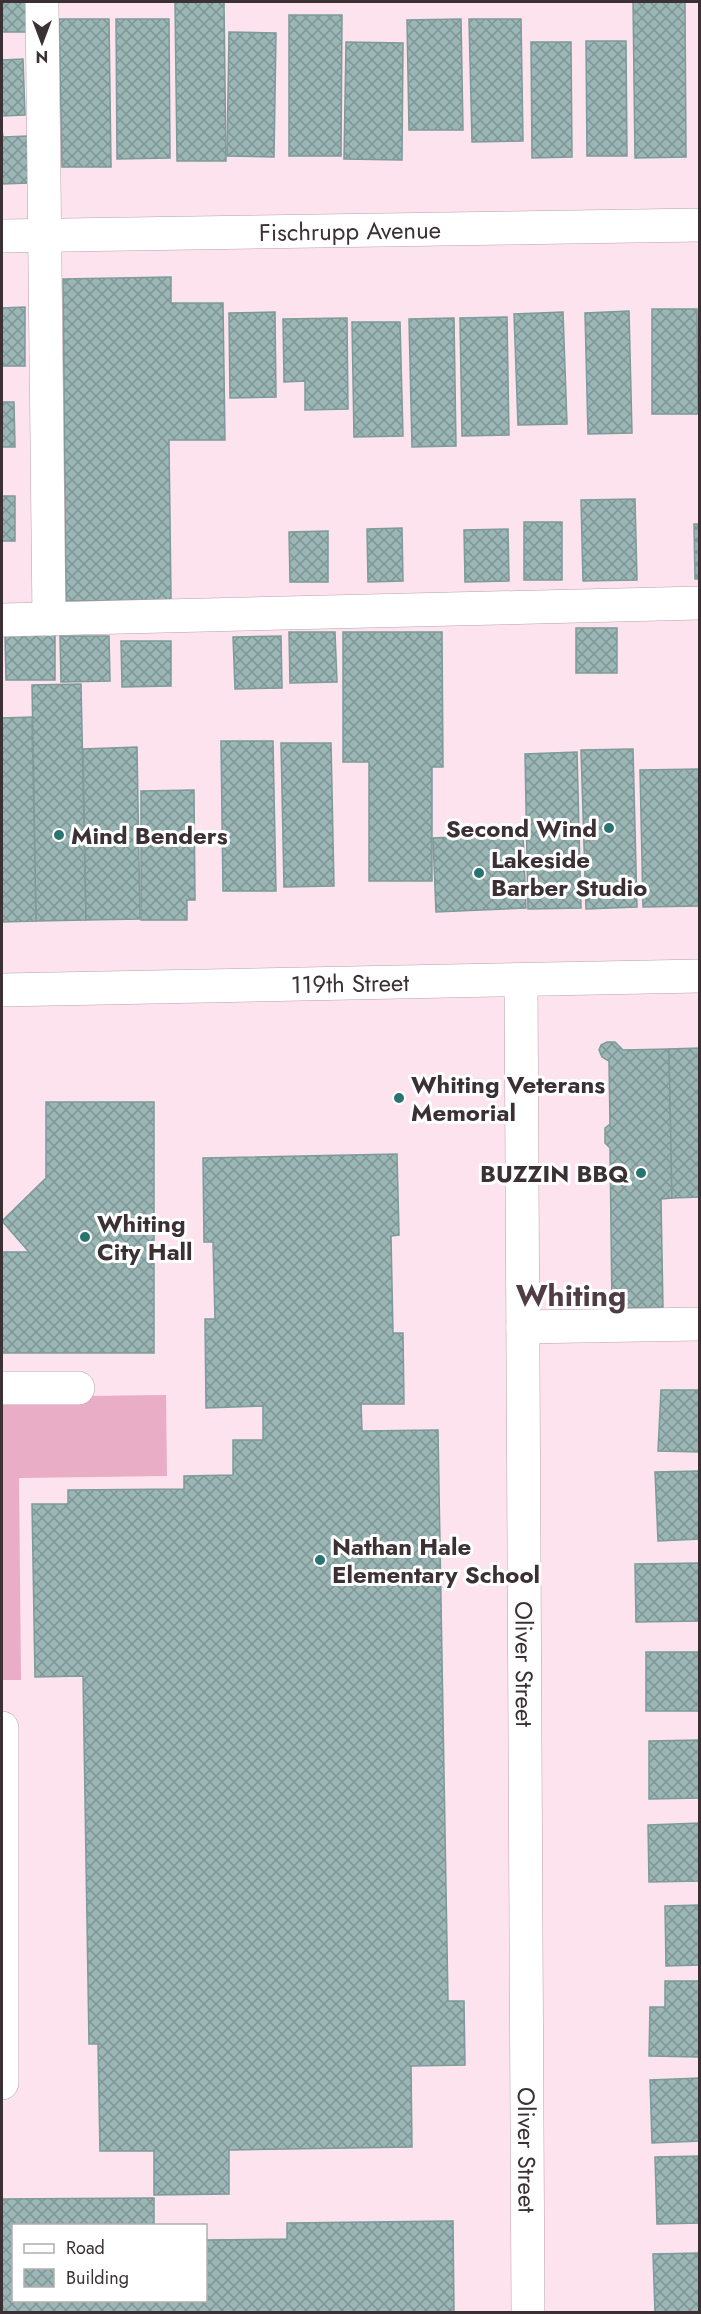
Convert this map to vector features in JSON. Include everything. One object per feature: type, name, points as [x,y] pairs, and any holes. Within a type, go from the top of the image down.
[{"type":"street","points":[[42,2],[49,619]]},
{"type":"street","name":"Fischrupp Avenue","points":[[2,236],[699,225]]},
{"type":"street","points":[[2,620],[699,603]]},
{"type":"street","name":"119th Street","points":[[2,990],[699,976]]},
{"type":"street","name":"Oliver Street","points":[[521,980],[528,2313]]},
{"type":"street","points":[[523,1327],[699,1323]]},
{"type":"street","points":[[2,1388],[78,1388]]},
{"type":"street","points":[[2,1728],[2,2083]]},
{"type":"shaded area","points":[[166,1395],[167,1476],[19,1478],[21,1680],[2,1680],[2,1397]]},
{"type":"building","points":[[2,2],[28,2],[29,32],[2,32]]},
{"type":"building","points":[[175,2],[224,2],[226,161],[177,161]]},
{"type":"building","points":[[633,2],[685,2],[686,157],[635,158]]},
{"type":"building","points":[[289,15],[342,15],[341,156],[289,156]]},
{"type":"building","points":[[59,19],[109,19],[111,167],[62,167]]},
{"type":"building","points":[[116,19],[169,19],[170,158],[117,159]]},
{"type":"building","points":[[461,19],[463,130],[409,130],[407,20]]},
{"type":"building","points":[[469,19],[521,19],[523,141],[472,142]]},
{"type":"building","points":[[229,32],[276,33],[274,157],[227,156]]},
{"type":"building","points":[[586,41],[626,41],[627,156],[587,156]]},
{"type":"building","points":[[346,42],[403,43],[402,160],[344,159]]},
{"type":"building","points":[[531,42],[571,42],[572,157],[532,158]]},
{"type":"building","points":[[23,59],[25,115],[2,116],[2,60]]},
{"type":"building","points":[[2,130],[3,137],[28,136],[29,183],[2,184]]},
{"type":"building","points":[[171,277],[171,303],[223,303],[225,440],[169,440],[171,600],[66,601],[63,279]]},
{"type":"building","points":[[25,307],[25,366],[2,366],[2,308]]},
{"type":"building","points":[[652,309],[697,309],[698,414],[652,414]]},
{"type":"building","points":[[629,311],[632,433],[588,434],[585,313]]},
{"type":"building","points":[[275,312],[276,397],[230,398],[229,313]]},
{"type":"building","points":[[563,312],[567,424],[518,425],[514,314]]},
{"type":"building","points":[[507,317],[509,435],[462,436],[460,318]]},
{"type":"building","points":[[347,318],[348,409],[305,410],[305,381],[284,382],[283,319]]},
{"type":"building","points":[[454,318],[456,446],[412,447],[409,319]]},
{"type":"building","points":[[352,322],[400,322],[403,436],[354,437]]},
{"type":"building","points":[[2,402],[14,402],[15,447],[2,447]]},
{"type":"building","points":[[2,496],[15,496],[15,541],[2,541]]},
{"type":"building","points":[[635,499],[637,580],[583,581],[581,500]]},
{"type":"building","points":[[524,522],[562,522],[562,580],[524,580]]},
{"type":"building","points":[[694,524],[700,524],[700,579],[695,579]]},
{"type":"building","points":[[402,528],[403,581],[368,582],[367,529]]},
{"type":"building","points":[[508,529],[509,581],[465,582],[464,530]]},
{"type":"building","points":[[328,531],[328,582],[290,582],[289,532]]},
{"type":"building","points":[[576,628],[617,628],[617,673],[576,673]]},
{"type":"building","points":[[289,632],[335,632],[337,682],[290,683]]},
{"type":"building","points":[[343,632],[442,632],[443,767],[432,767],[432,881],[369,881],[369,762],[343,762]]},
{"type":"building","points":[[5,635],[55,635],[55,680],[6,680]]},
{"type":"building","points":[[60,636],[109,636],[110,681],[61,682]]},
{"type":"building","points":[[281,636],[282,688],[235,689],[233,637]]},
{"type":"building","points":[[121,641],[171,641],[171,686],[122,687]]},
{"type":"building","name":"Mind Benders","points":[[81,684],[86,920],[36,921],[32,685]]},
{"type":"building","points":[[32,717],[36,921],[2,922],[2,718]]},
{"type":"building","points":[[221,741],[273,741],[276,891],[223,891]]},
{"type":"building","points":[[281,743],[331,743],[334,886],[284,887]]},
{"type":"building","points":[[137,747],[140,919],[86,920],[83,749]]},
{"type":"building","name":"Second Wind","points":[[633,749],[637,907],[586,909],[581,750]]},
{"type":"building","points":[[577,752],[581,908],[528,909],[525,754]]},
{"type":"building","points":[[700,769],[700,906],[643,907],[640,770]]},
{"type":"building","points":[[194,790],[195,900],[187,900],[187,920],[141,920],[141,791]]},
{"type":"building","name":"Lakeside Barber Studio","points":[[523,834],[526,908],[436,912],[433,838]]},
{"type":"building","name":"BUZZIN BBQ","points":[[615,1042],[623,1050],[669,1049],[672,1198],[661,1199],[663,1308],[612,1308],[610,1148],[605,1143],[605,1128],[610,1124],[609,1061],[602,1057],[599,1050],[601,1045]]},
{"type":"building","points":[[700,1048],[700,1197],[672,1198],[669,1049]]},
{"type":"building","name":"Whiting City Hall","points":[[46,1102],[154,1102],[154,1353],[2,1353],[2,1252],[29,1252],[2,1221],[46,1178]]},
{"type":"building","points":[[397,1154],[399,1235],[391,1236],[393,1333],[403,1333],[404,1404],[361,1404],[362,1431],[438,1430],[448,2001],[464,2001],[465,2065],[411,2066],[412,2147],[229,2150],[229,2194],[154,2195],[154,2151],[100,2151],[98,2044],[89,2044],[83,1676],[35,1677],[32,1504],[68,1504],[68,1490],[184,1489],[184,1476],[233,1475],[233,1440],[263,1440],[263,1406],[206,1408],[205,1319],[215,1319],[213,1242],[204,1242],[203,1158]]},
{"type":"building","points":[[661,1390],[700,1390],[700,1452],[658,1451]]},
{"type":"building","points":[[700,1471],[700,1539],[658,1541],[655,1472]]},
{"type":"building","points":[[700,1563],[700,1621],[636,1622],[635,1564]]},
{"type":"building","points":[[646,1652],[700,1652],[700,1711],[646,1711]]},
{"type":"building","points":[[700,1740],[700,1798],[649,1799],[649,1741]]},
{"type":"building","points":[[700,1823],[700,1881],[649,1882],[648,1825]]},
{"type":"building","points":[[700,1905],[700,1965],[666,1966],[665,1906]]},
{"type":"building","points":[[665,1981],[700,1981],[700,2057],[649,2056],[650,2007],[665,2007]]},
{"type":"building","points":[[700,2078],[700,2141],[652,2143],[650,2080]]},
{"type":"building","points":[[700,2156],[700,2223],[657,2224],[655,2157]]},
{"type":"building","points":[[154,2198],[154,2224],[12,2224],[12,2302],[207,2302],[207,2240],[287,2239],[287,2223],[453,2221],[454,2312],[2,2312],[2,2199]]},
{"type":"building","points":[[700,2253],[700,2312],[655,2312],[653,2254]]},
{"type":"place","name":"Second Wind","points":[[609,828]]},
{"type":"place","name":"Mind Benders","points":[[59,835]]},
{"type":"place","name":"Lakeside Barber Studio","points":[[479,873]]},
{"type":"place","name":"Whiting Veterans Memorial","points":[[399,1098]]},
{"type":"place","name":"BUZZIN BBQ","points":[[641,1173]]},
{"type":"place","name":"Whiting City Hall","points":[[85,1237]]},
{"type":"place","name":"Nathan Hale Elementary School","points":[[320,1560]]},
{"type":"district","name":"Whiting","points":[[571,1295]]}]
